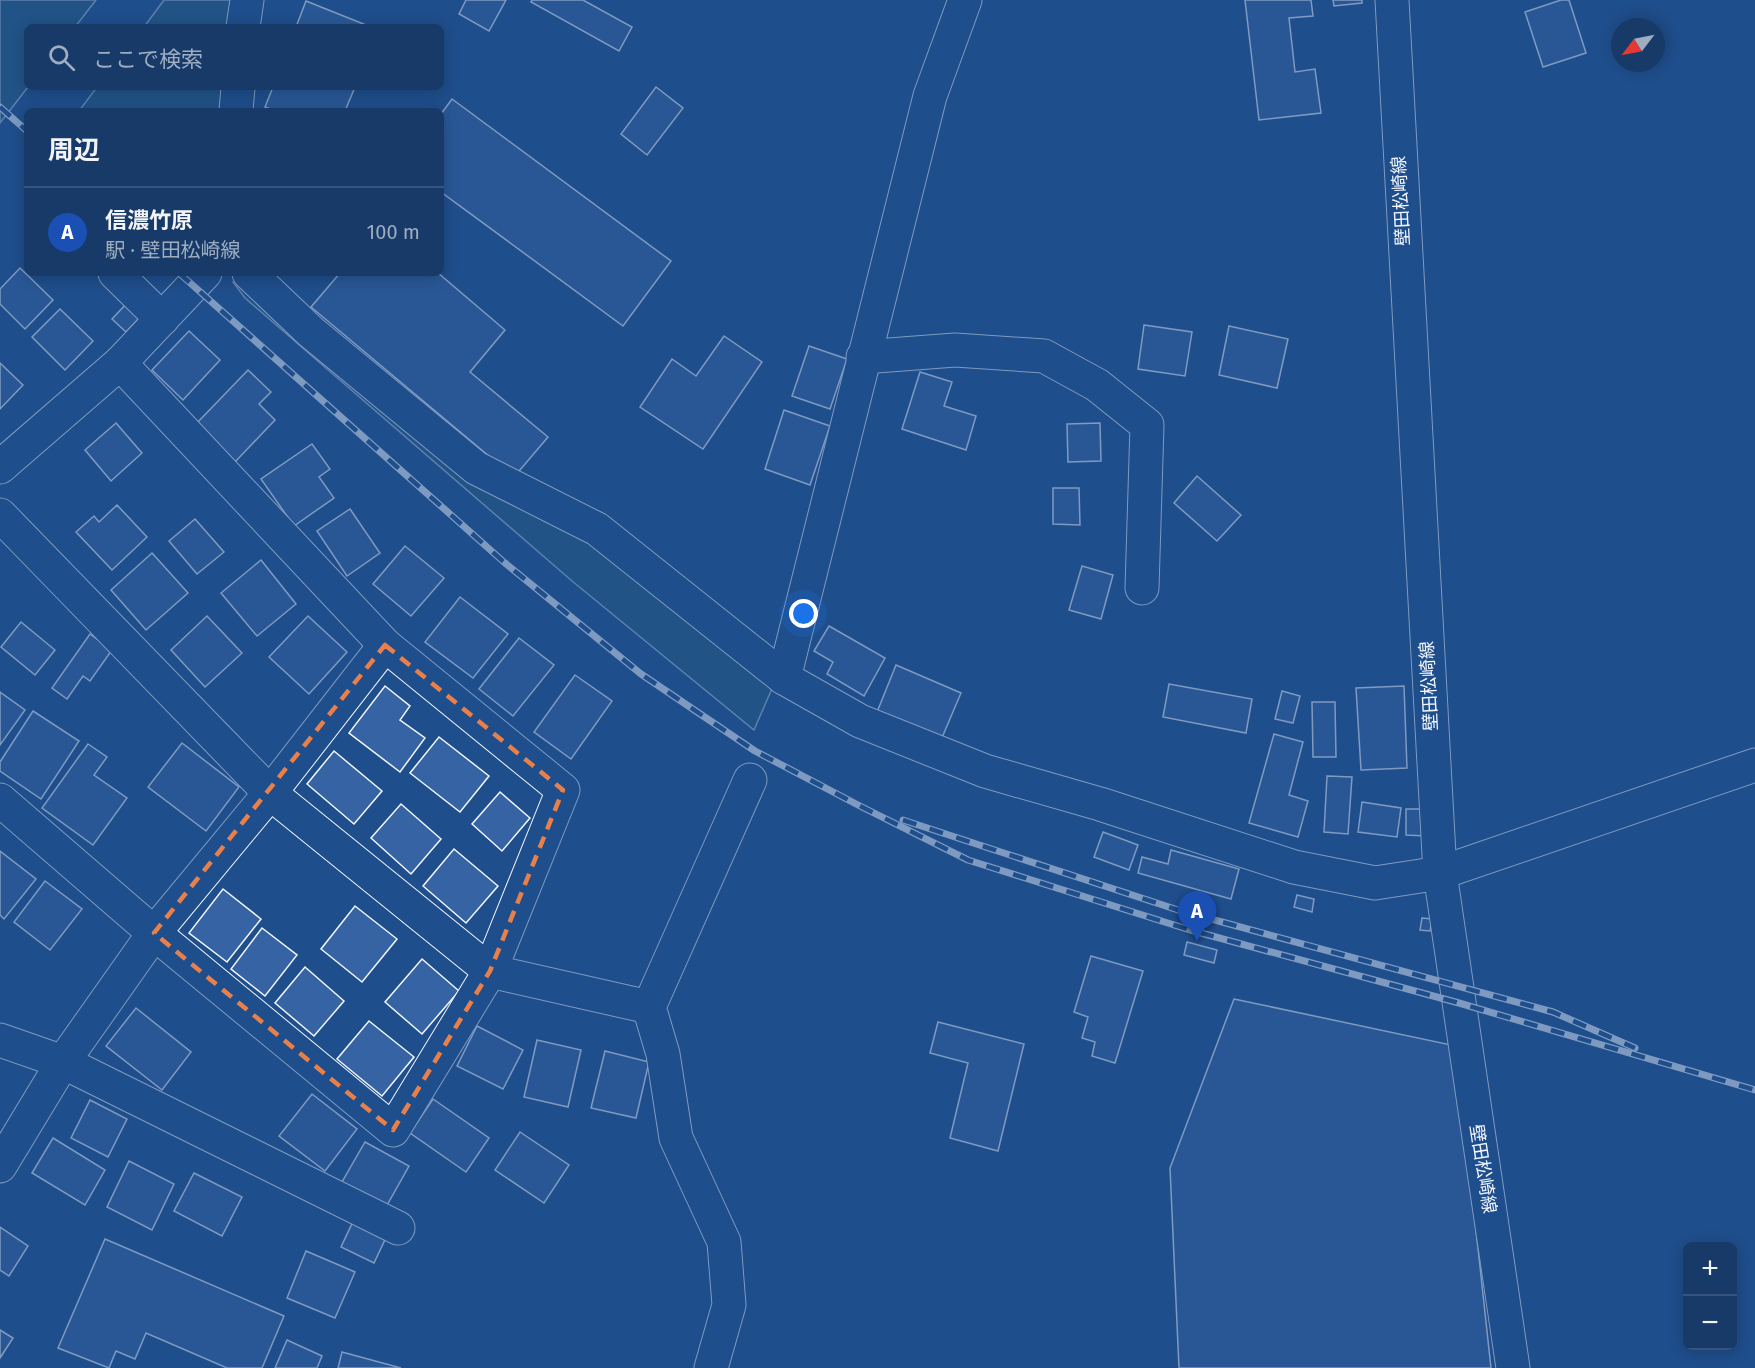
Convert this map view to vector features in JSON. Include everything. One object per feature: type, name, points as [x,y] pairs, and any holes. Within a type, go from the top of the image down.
[{"type":"street","points":[[243,24],[247,0]]},
{"type":"street","points":[[784,678],[930,96],[965,0]]},
{"type":"street","name":"壁田松崎線","points":[[1392,0],[1440,873],[1513,1368]]},
{"type":"street","points":[[236,108],[238,90]]},
{"type":"street","points":[[118,276],[162,319]]},
{"type":"street","points":[[0,467],[120,363],[202,276]]},
{"type":"street","points":[[252,276],[311,332],[476,468],[597,529],[784,678],[860,721],[985,771],[1100,804],[1294,867],[1375,883],[1440,873],[1755,765]]},
{"type":"street","points":[[863,357],[955,350],[1044,356],[1097,385],[1147,425],[1142,588]]},
{"type":"street","points":[[0,800],[153,933],[393,1130],[490,971],[563,790],[385,645],[120,363]]},
{"type":"street","points":[[0,515],[270,793],[490,971],[649,1007]]},
{"type":"street","points":[[0,1166],[63,1062],[153,933],[270,793],[385,645]]},
{"type":"street","points":[[711,1368],[729,1305],[724,1242],[676,1138],[663,1054],[649,1007],[750,780]]},
{"type":"street","points":[[0,1040],[63,1062],[398,1228]]},
{"type":"highlighted area","points":[[385,645],[563,790],[490,971],[393,1130],[154,933]]},
{"type":"shaded area","points":[[0,0],[96,0],[77,24],[24,24],[26,90],[0,123]]},
{"type":"shaded area","points":[[164,0],[234,0],[232,24],[146,24]]},
{"type":"shaded area","points":[[95,90],[223,90],[220,108],[81,108]]},
{"type":"shaded area","points":[[240,279],[593,535],[777,677],[754,730],[572,581],[245,298],[233,282]]},
{"type":"building","points":[[466,0],[506,0],[489,31],[459,14]]},
{"type":"building","points":[[532,0],[583,0],[632,27],[619,51],[531,2]]},
{"type":"building","points":[[1245,0],[1311,0],[1313,16],[1289,18],[1295,72],[1315,69],[1321,113],[1259,120]]},
{"type":"building","points":[[1333,0],[1362,0],[1362,3],[1334,6]]},
{"type":"building","points":[[1561,0],[1569,0],[1586,53],[1543,67],[1525,12]]},
{"type":"building","points":[[306,1],[364,24],[297,24]]},
{"type":"building","points":[[656,87],[683,108],[647,155],[621,134]]},
{"type":"building","points":[[272,90],[354,90],[346,108],[265,107]]},
{"type":"building","points":[[452,99],[671,261],[623,326],[444,194],[444,110]]},
{"type":"building","points":[[20,268],[24,272],[24,276],[28,276],[53,300],[25,329],[0,304],[0,289]]},
{"type":"building","points":[[337,276],[442,276],[505,330],[470,372],[548,437],[514,477],[311,307]]},
{"type":"building","points":[[128,302],[142,315],[126,332],[112,319]]},
{"type":"building","points":[[60,309],[93,341],[65,370],[32,337]]},
{"type":"building","points":[[1144,325],[1192,332],[1185,376],[1138,369]]},
{"type":"building","points":[[1229,326],[1288,339],[1277,388],[1219,375]]},
{"type":"building","points":[[189,331],[220,360],[183,400],[152,370]]},
{"type":"building","points":[[724,336],[762,362],[703,449],[640,407],[672,359],[696,376]]},
{"type":"building","points":[[809,346],[847,359],[830,409],[792,396]]},
{"type":"building","points":[[0,363],[23,385],[0,409]]},
{"type":"building","points":[[248,370],[271,392],[259,404],[275,420],[235,462],[196,424]]},
{"type":"building","points":[[920,372],[952,382],[944,406],[976,416],[966,450],[902,429]]},
{"type":"building","points":[[784,410],[830,426],[810,485],[765,469]]},
{"type":"building","points":[[116,423],[142,453],[111,481],[85,450]]},
{"type":"building","points":[[1100,423],[1101,461],[1068,462],[1067,424]]},
{"type":"building","points":[[312,444],[330,469],[319,477],[334,498],[294,526],[261,479]]},
{"type":"building","points":[[1197,476],[1241,515],[1217,541],[1174,503]]},
{"type":"building","points":[[1053,488],[1079,488],[1080,525],[1053,524]]},
{"type":"building","points":[[117,505],[147,537],[112,570],[76,532],[94,516],[99,522]]},
{"type":"building","points":[[350,509],[380,553],[347,576],[317,531]]},
{"type":"building","points":[[195,519],[224,552],[197,574],[169,541]]},
{"type":"building","points":[[405,546],[444,578],[411,616],[373,584]]},
{"type":"building","points":[[152,553],[188,593],[146,630],[111,590]]},
{"type":"building","points":[[261,560],[296,604],[257,636],[221,593]]},
{"type":"building","points":[[1082,566],[1113,575],[1101,619],[1069,610]]},
{"type":"building","points":[[460,597],[508,634],[473,678],[425,642]]},
{"type":"building","points":[[207,616],[242,653],[205,687],[171,650]]},
{"type":"building","points":[[308,616],[347,652],[309,694],[269,657]]},
{"type":"building","points":[[21,622],[55,650],[35,675],[1,647]]},
{"type":"building","points":[[829,626],[885,658],[864,696],[827,674],[833,662],[814,651]]},
{"type":"building","points":[[90,634],[112,650],[90,681],[83,676],[67,699],[52,688]]},
{"type":"building","points":[[519,638],[554,665],[513,716],[479,689]]},
{"type":"building","points":[[896,665],[961,693],[941,740],[877,712]]},
{"type":"building","points":[[575,675],[612,701],[571,759],[534,732]]},
{"type":"building","points":[[1169,684],[1252,699],[1246,733],[1163,717]]},
{"type":"building","points":[[385,686],[410,706],[400,720],[425,738],[400,772],[349,733]]},
{"type":"building","points":[[1404,686],[1407,768],[1361,770],[1356,688]]},
{"type":"building","points":[[1282,691],[1300,696],[1293,723],[1275,719]]},
{"type":"building","points":[[0,692],[25,710],[0,745]]},
{"type":"building","points":[[1312,702],[1335,702],[1336,757],[1313,757]]},
{"type":"building","points":[[33,711],[79,741],[41,799],[0,771],[0,762]]},
{"type":"building","points":[[1274,734],[1303,742],[1289,795],[1308,801],[1298,837],[1249,823]]},
{"type":"building","points":[[439,737],[489,776],[460,812],[410,773]]},
{"type":"building","points":[[182,743],[239,787],[206,831],[148,787]]},
{"type":"building","points":[[88,744],[107,757],[94,775],[127,798],[93,845],[42,808]]},
{"type":"building","points":[[334,751],[382,791],[354,824],[307,784]]},
{"type":"building","points":[[1327,776],[1352,777],[1348,834],[1324,832]]},
{"type":"building","points":[[500,792],[530,818],[502,851],[472,824]]},
{"type":"building","points":[[1362,802],[1401,808],[1397,837],[1358,832]]},
{"type":"building","points":[[401,804],[441,839],[411,874],[371,838]]},
{"type":"building","points":[[1406,809],[1426,809],[1426,836],[1406,835]]},
{"type":"building","points":[[1103,832],[1138,845],[1129,870],[1094,857]]},
{"type":"building","points":[[454,849],[498,886],[466,923],[423,886]]},
{"type":"building","points":[[1171,850],[1239,869],[1231,899],[1138,873],[1142,857],[1168,864]]},
{"type":"building","points":[[0,851],[36,879],[4,919],[0,915]]},
{"type":"building","points":[[45,881],[82,909],[50,950],[14,922]]},
{"type":"building","points":[[223,889],[261,919],[227,962],[189,933]]},
{"type":"building","points":[[1297,895],[1314,899],[1312,912],[1294,907]]},
{"type":"building","points":[[355,906],[397,939],[362,982],[321,949]]},
{"type":"building","points":[[1422,918],[1432,919],[1430,931],[1420,930]]},
{"type":"building","points":[[262,928],[297,955],[265,996],[231,969]]},
{"type":"building","points":[[1187,942],[1217,950],[1214,963],[1184,955]]},
{"type":"building","points":[[1091,956],[1143,971],[1115,1063],[1092,1056],[1095,1042],[1082,1038],[1088,1017],[1074,1012]]},
{"type":"building","points":[[422,959],[459,991],[422,1034],[385,1002]]},
{"type":"building","points":[[305,967],[344,1001],[314,1036],[275,1003]]},
{"type":"building","points":[[1234,999],[1456,1046],[1491,1368],[1179,1368],[1170,1168]]},
{"type":"building","points":[[136,1008],[191,1052],[162,1090],[106,1046]]},
{"type":"building","points":[[369,1021],[414,1057],[382,1096],[337,1059]]},
{"type":"building","points":[[938,1022],[1024,1044],[998,1151],[950,1138],[968,1063],[930,1053]]},
{"type":"building","points":[[477,1026],[523,1050],[503,1089],[457,1066]]},
{"type":"building","points":[[537,1040],[581,1050],[568,1107],[524,1097]]},
{"type":"building","points":[[605,1051],[649,1062],[636,1118],[591,1108]]},
{"type":"building","points":[[312,1094],[357,1129],[325,1171],[279,1136]]},
{"type":"building","points":[[433,1099],[489,1138],[466,1172],[410,1133]]},
{"type":"building","points":[[90,1100],[127,1119],[108,1157],[71,1138]]},
{"type":"building","points":[[520,1132],[569,1165],[544,1203],[495,1170]]},
{"type":"building","points":[[53,1138],[105,1170],[85,1205],[32,1173]]},
{"type":"building","points":[[365,1142],[409,1166],[386,1207],[342,1182]]},
{"type":"building","points":[[129,1161],[174,1184],[152,1230],[107,1207]]},
{"type":"building","points":[[194,1173],[242,1197],[222,1236],[174,1211]]},
{"type":"building","points":[[357,1213],[390,1229],[374,1263],[341,1247]]},
{"type":"building","points":[[0,1227],[28,1246],[9,1276],[0,1270]]},
{"type":"building","points":[[105,1239],[284,1316],[262,1368],[227,1368],[146,1333],[135,1359],[116,1351],[109,1368],[58,1348]]},
{"type":"building","points":[[306,1251],[355,1272],[335,1318],[287,1298]]},
{"type":"building","points":[[0,1330],[13,1338],[0,1358]]},
{"type":"building","points":[[287,1340],[322,1356],[317,1368],[275,1368]]},
{"type":"building","points":[[342,1352],[401,1368],[338,1368]]},
{"type":"railway","points":[[0,107],[24,128]]},
{"type":"railway","points":[[182,276],[505,563],[641,674],[755,751],[858,805],[968,860],[1190,930],[1459,1003],[1755,1090]]},
{"type":"railway","points":[[903,820],[1178,910],[1553,1012],[1635,1048]]},
{"type":"place","name":"信濃竹原","points":[[1197,941]]}]
